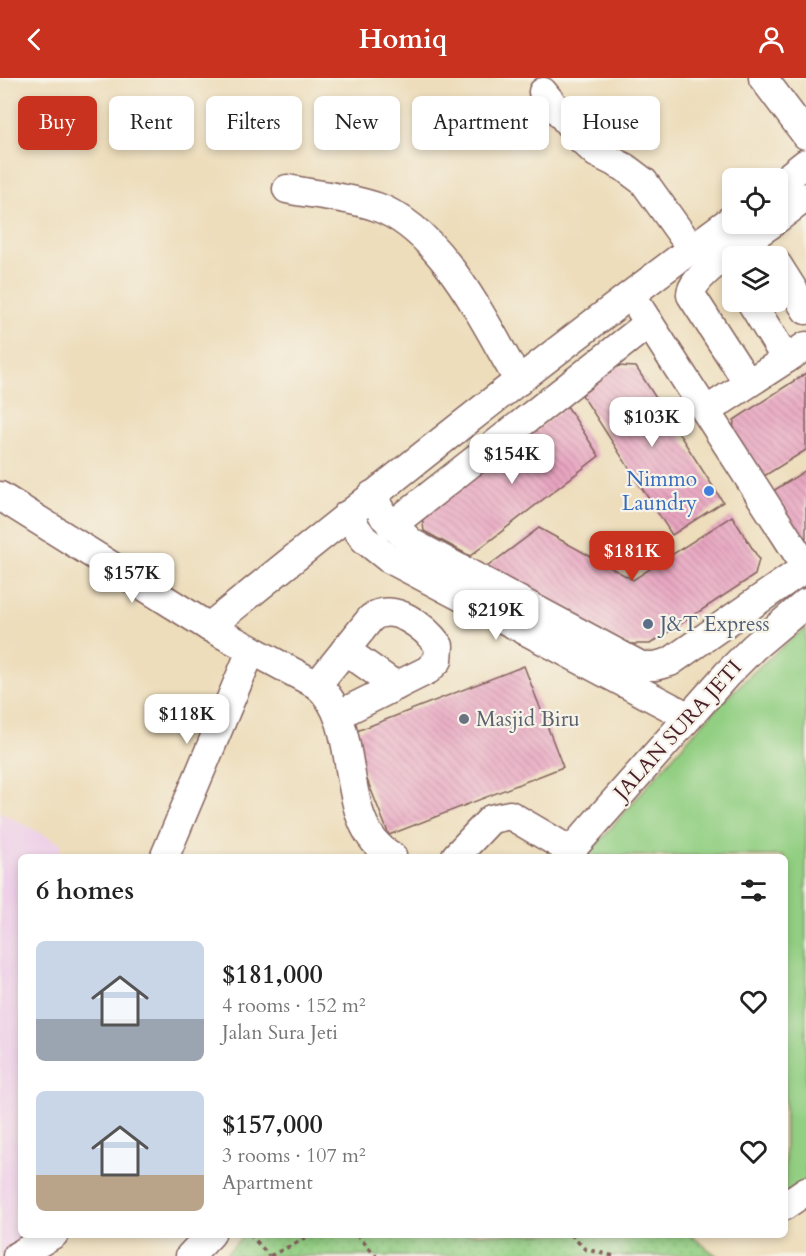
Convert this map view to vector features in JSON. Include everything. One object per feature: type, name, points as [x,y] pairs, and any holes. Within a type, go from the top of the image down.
[{"type":"street","points":[[763,78],[806,135]]},
{"type":"street","points":[[543,92],[582,140],[596,153],[630,170],[644,182],[692,249]]},
{"type":"street","points":[[788,179],[804,169]]},
{"type":"street","points":[[287,189],[374,206],[414,227],[442,256],[519,381]]},
{"type":"street","points":[[788,215],[806,197]]},
{"type":"street","points":[[209,627],[372,495],[630,294],[722,226]]},
{"type":"street","points":[[752,246],[768,234]]},
{"type":"street","points":[[722,267],[695,281],[690,288],[691,295],[748,383]]},
{"type":"street","points":[[788,281],[806,309]]},
{"type":"street","points":[[372,495],[391,526],[412,543],[641,666],[655,666],[670,662],[806,567],[630,294]]},
{"type":"street","points":[[706,411],[796,352],[760,312]]},
{"type":"street","points":[[391,526],[649,323]]},
{"type":"street","points":[[0,496],[209,627],[317,685],[334,703],[361,816],[375,841],[390,854]]},
{"type":"street","points":[[347,515],[364,539],[388,558],[689,717]]},
{"type":"street","name":"JALAN SURA JETI","points":[[568,854],[754,646],[801,606]]},
{"type":"street","points":[[317,685],[378,613],[388,611],[397,614],[430,635],[439,646],[438,660],[428,670],[338,715]]},
{"type":"street","points":[[345,650],[396,686]]},
{"type":"street","points":[[166,854],[251,651]]},
{"type":"street","points":[[458,854],[491,819],[510,815],[568,854]]},
{"type":"street","points":[[788,1203],[806,1191]]},
{"type":"street","points":[[17,1256],[47,1238]]},
{"type":"street","points":[[190,1256],[207,1238]]},
{"type":"path","points":[[253,1238],[269,1256],[306,1238]]},
{"type":"path","points":[[360,1238],[376,1256]]},
{"type":"path","points":[[575,1238],[585,1249],[613,1256]]},
{"type":"shaded area","points":[[0,812],[62,844],[59,854],[18,854],[18,1238],[60,1238],[49,1256],[0,1256]]},
{"type":"green space","points":[[806,628],[806,1179],[788,1192],[788,854],[589,854],[691,736],[746,679]]},
{"type":"green space","points":[[241,1238],[694,1238],[717,1256],[224,1256]]},
{"type":"building","points":[[617,366],[636,367],[723,502],[672,535],[582,395]]},
{"type":"building","points":[[806,373],[806,450],[761,478],[733,435],[734,420]]},
{"type":"building","points":[[567,406],[599,456],[470,556],[424,531],[422,517]]},
{"type":"building","points":[[806,470],[806,538],[797,536],[770,493]]},
{"type":"building","points":[[732,516],[759,559],[755,575],[650,644],[623,644],[487,567],[539,528],[633,580]]},
{"type":"building","points":[[524,666],[563,767],[389,835],[349,734]]},
{"type":"place","name":"Nimmo Laundry","points":[[709,491]]},
{"type":"place","name":"J&T Express","points":[[648,624]]},
{"type":"place","name":"Masjid Biru","points":[[464,719]]}]
